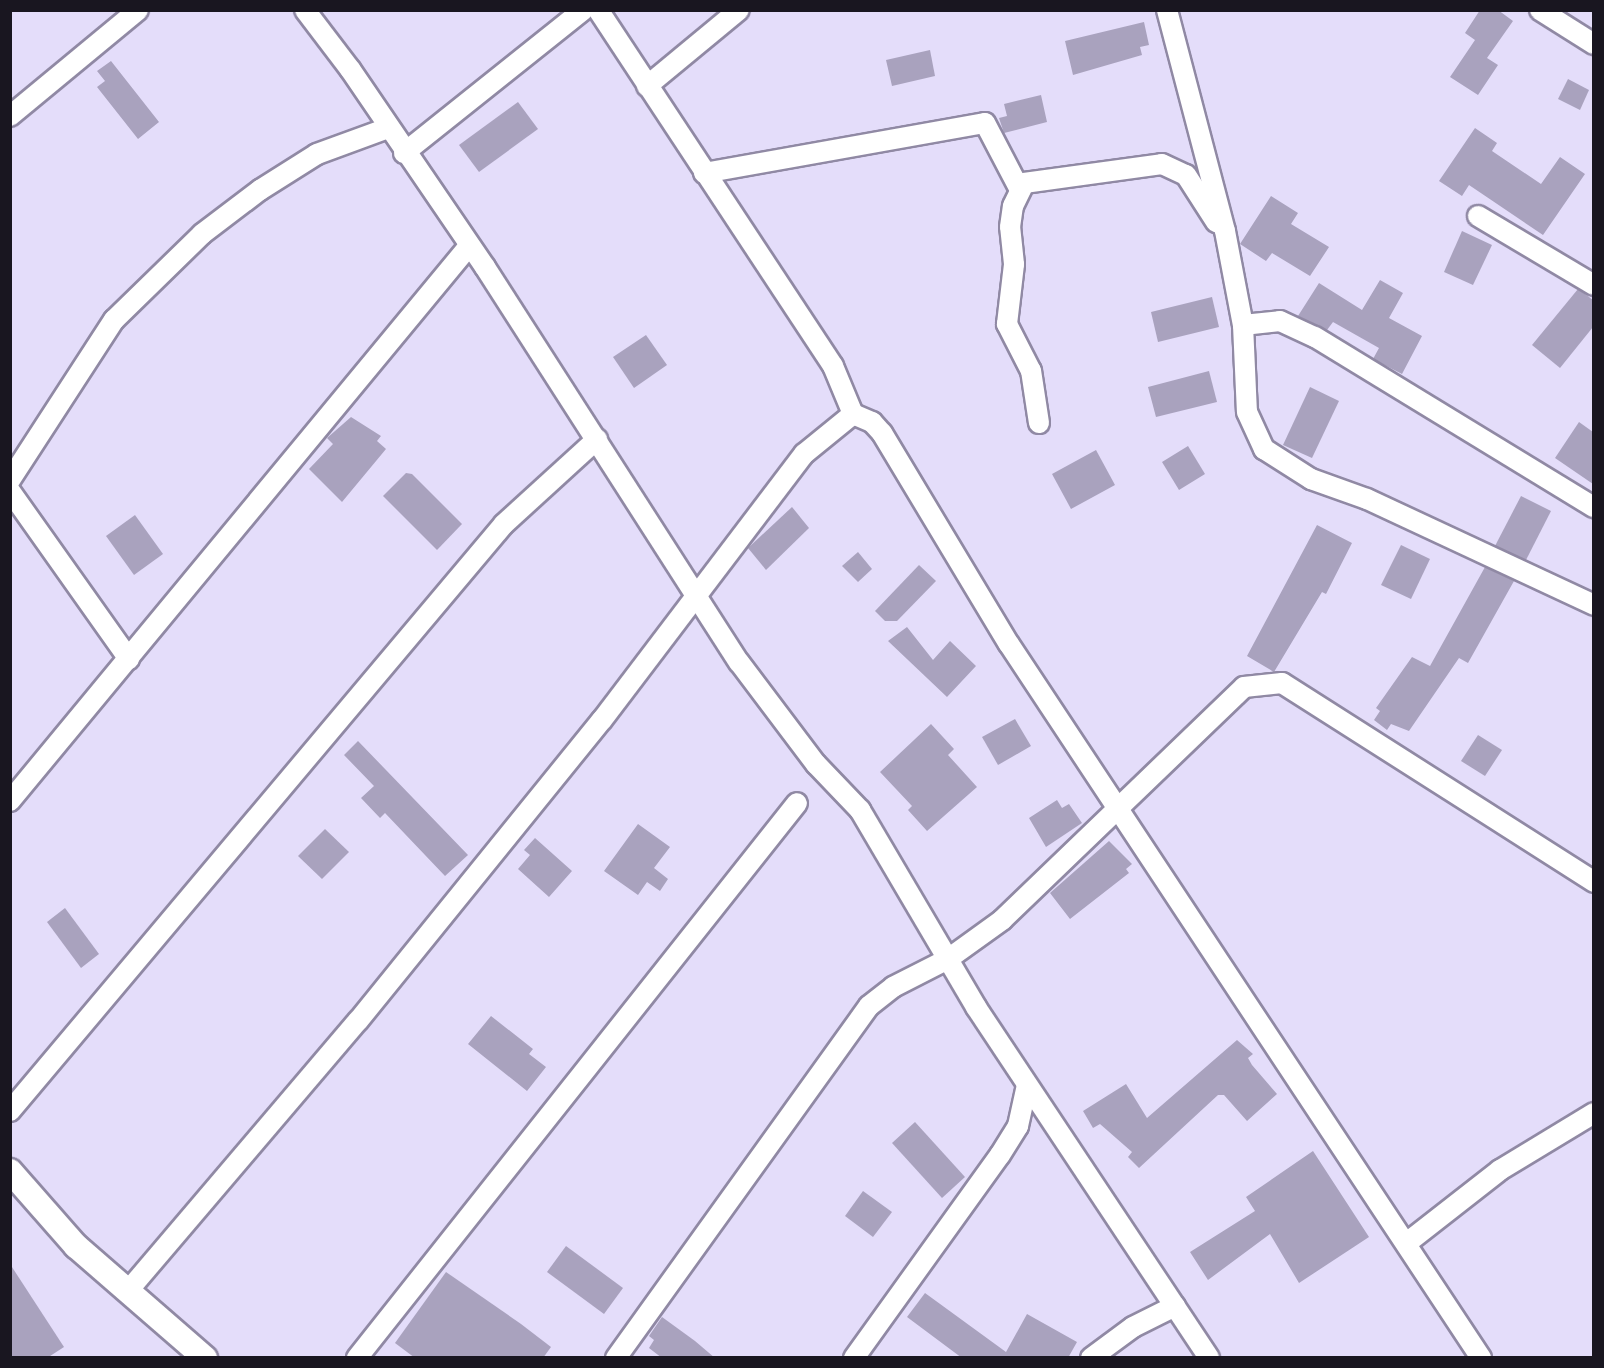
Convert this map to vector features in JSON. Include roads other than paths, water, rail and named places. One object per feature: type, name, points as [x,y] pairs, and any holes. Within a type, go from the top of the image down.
[{"type":"street","points":[[10,116],[138,10]]},
{"type":"street","points":[[305,10],[469,246],[597,439],[695,597],[782,723],[860,810],[948,959],[1027,1085],[1209,1358]]},
{"type":"street","points":[[404,153],[583,10]]},
{"type":"street","points":[[598,10],[833,366],[853,414],[872,422],[882,433],[1003,634],[1408,1242],[1481,1358]]},
{"type":"street","points":[[647,86],[739,10]]},
{"type":"street","points":[[1167,10],[1227,240],[1243,325],[1246,412],[1264,449],[1311,479],[1367,499],[1593,605]]},
{"type":"street","points":[[1540,10],[1593,44]]},
{"type":"street","points":[[704,173],[985,123],[1020,190]]},
{"type":"street","points":[[10,480],[114,320],[202,234],[260,189],[317,154],[388,128]]},
{"type":"street","points":[[1039,423],[1031,371],[1007,324],[1014,264],[1010,227],[1024,183],[1071,174],[1162,164],[1186,175],[1227,240]]},
{"type":"street","points":[[1478,216],[1593,285]]},
{"type":"street","points":[[10,801],[129,659],[400,324],[469,246]]},
{"type":"street","points":[[1243,325],[1280,321],[1315,337],[1593,507]]},
{"type":"street","points":[[127,1292],[358,1021],[695,597],[804,454],[853,414]]},
{"type":"street","points":[[10,1111],[504,524],[597,439]]},
{"type":"street","points":[[10,491],[129,659]]},
{"type":"street","points":[[616,1358],[844,1035],[893,987],[948,959],[1002,920],[1244,687],[1281,683],[1593,882]]},
{"type":"street","points":[[357,1358],[797,803]]},
{"type":"street","points":[[854,1358],[1000,1155],[1018,1126],[1027,1085]]},
{"type":"street","points":[[1408,1242],[1500,1170],[1593,1113]]},
{"type":"street","points":[[10,1172],[76,1246],[205,1358]]},
{"type":"street","points":[[1092,1358],[1133,1327],[1175,1306]]}]
